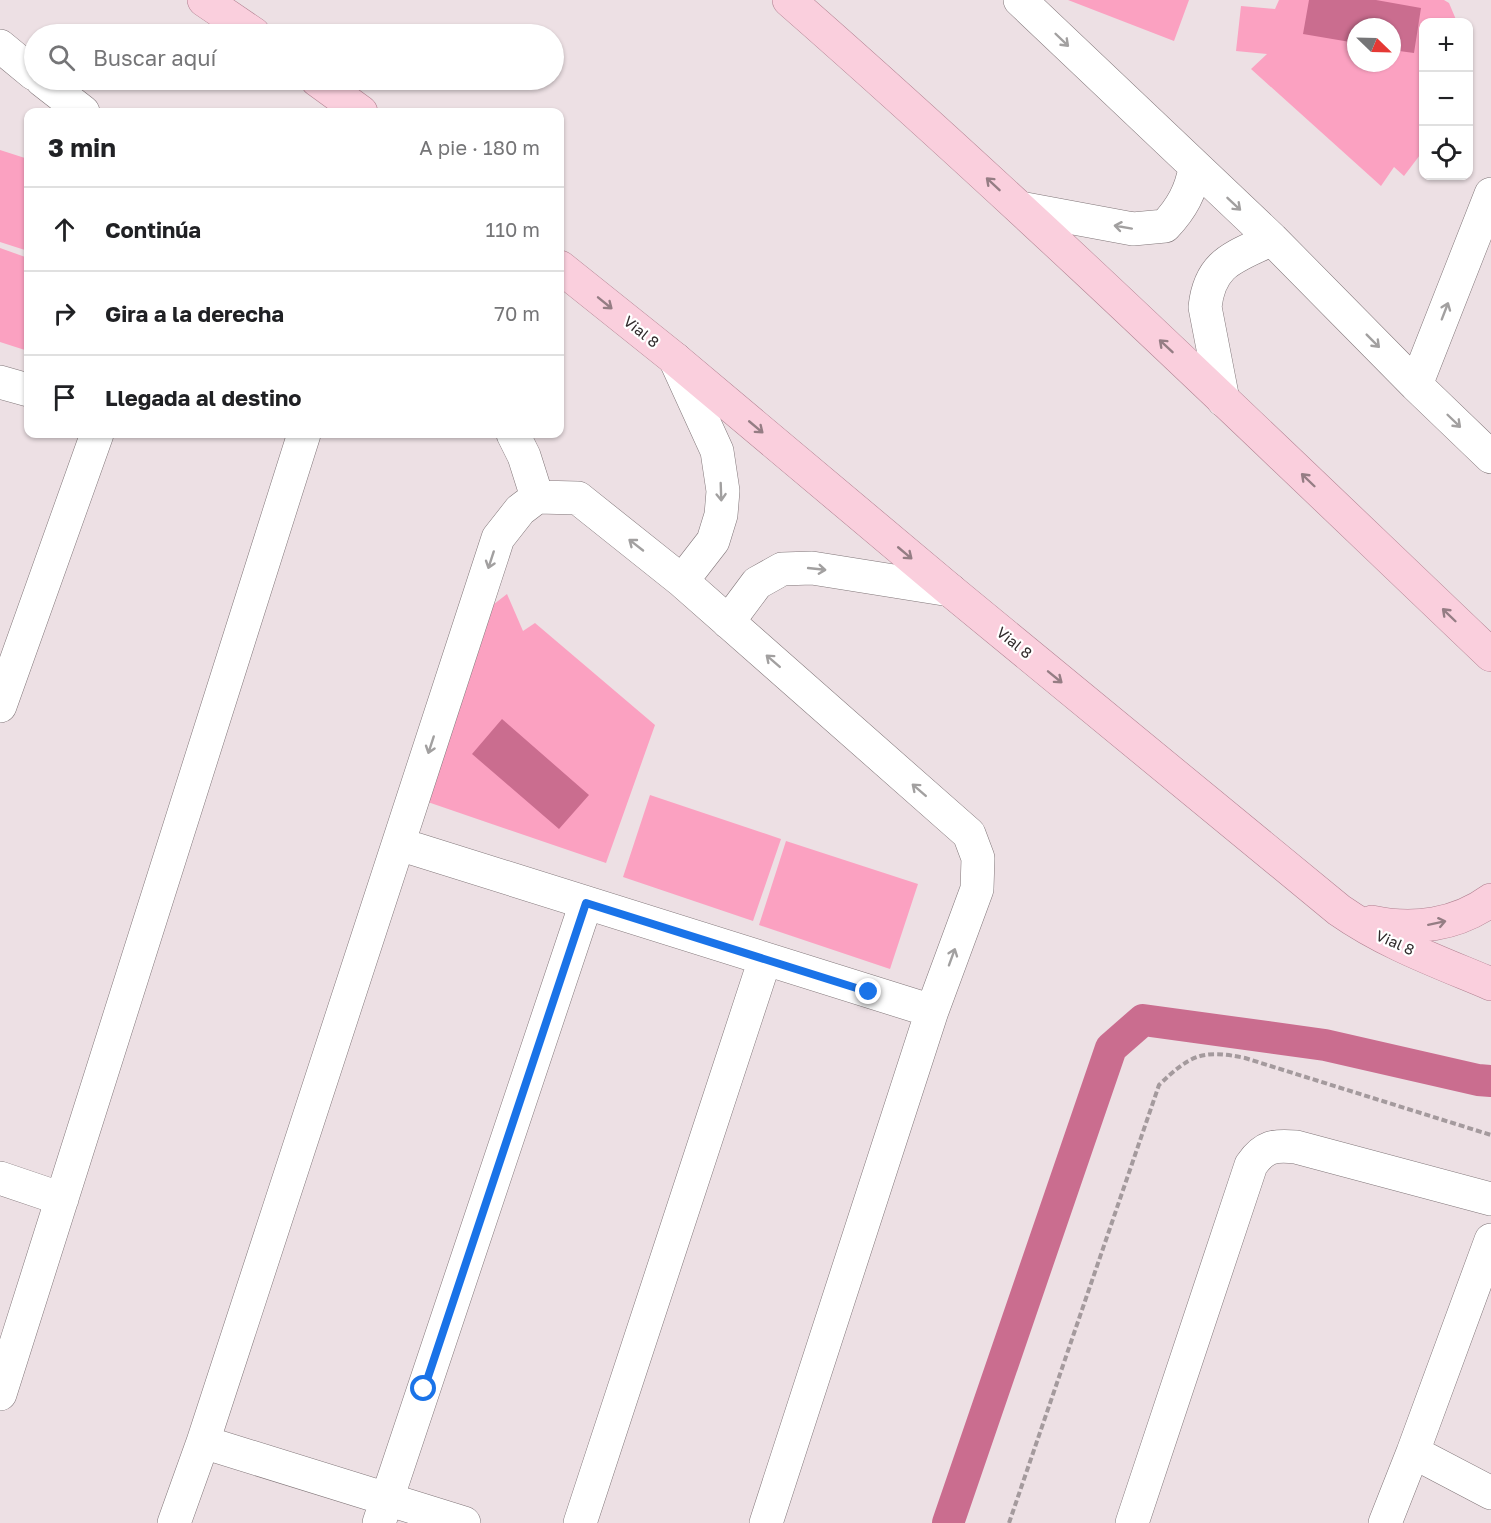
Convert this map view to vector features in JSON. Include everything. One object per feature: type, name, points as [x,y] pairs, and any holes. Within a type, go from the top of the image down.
[{"type":"main road","points":[[789,0],[900,97],[1020,208],[1491,655]]},
{"type":"main road","points":[[201,2],[237,24]]},
{"type":"main road","points":[[331,90],[356,108]]},
{"type":"main road","name":"Vial 8","points":[[564,270],[675,359],[950,590],[1339,910],[1364,928],[1385,939],[1491,984]]},
{"type":"main road","points":[[1339,910],[1363,920],[1413,927],[1462,916],[1491,900]]},
{"type":"street","points":[[1020,0],[1272,239],[1416,386],[1491,456]]},
{"type":"street","points":[[0,46],[24,66]]},
{"type":"street","points":[[55,90],[78,108]]},
{"type":"street","points":[[1020,208],[1133,229],[1165,226],[1181,207],[1192,186],[1195,168]]},
{"type":"street","points":[[1416,386],[1491,194]]},
{"type":"street","points":[[1223,400],[1205,307],[1210,280],[1219,268],[1272,239]]},
{"type":"street","points":[[675,359],[717,451],[723,492],[721,515],[713,541],[682,581]]},
{"type":"street","points":[[0,382],[24,389]]},
{"type":"street","points":[[0,706],[96,438]]},
{"type":"street","points":[[2,1383],[303,438]]},
{"type":"street","points":[[515,438],[524,456],[537,497]]},
{"type":"street","points":[[174,1523],[203,1442],[498,538],[520,510],[537,497],[578,498],[682,581],[969,834],[978,858],[977,889],[932,1011],[766,1523]]},
{"type":"street","points":[[728,622],[757,583],[782,569],[812,568],[950,590]]},
{"type":"street","points":[[399,844],[932,1011]]},
{"type":"street","points":[[383,1511],[586,903]]},
{"type":"street","points":[[580,1523],[765,959]]},
{"type":"street","points":[[1132,1523],[1251,1165],[1259,1153],[1281,1146],[1296,1147],[1491,1199]]},
{"type":"street","points":[[0,1178],[62,1199]]},
{"type":"street","points":[[1385,1523],[1491,1240]]},
{"type":"street","points":[[203,1442],[383,1511],[464,1523]]},
{"type":"street","points":[[1413,1452],[1491,1493]]},
{"type":"path","points":[[1009,1523],[1159,1085],[1178,1067],[1197,1056],[1221,1053],[1245,1058],[1491,1135]]},
{"type":"shaded area","points":[[1068,0],[1189,0],[1174,41]]},
{"type":"shaded area","points":[[1279,0],[1444,0],[1449,3],[1455,18],[1419,18],[1419,156],[1404,176],[1394,167],[1381,186],[1251,69],[1267,54],[1236,51],[1241,6],[1275,9]]},
{"type":"shaded area","points":[[1309,0],[1376,0],[1421,8],[1414,53],[1401,51],[1401,18],[1347,18],[1347,41],[1303,34]]},
{"type":"shaded area","points":[[0,150],[24,158],[24,250],[0,242]]},
{"type":"shaded area","points":[[0,248],[24,257],[24,350],[0,342]]},
{"type":"shaded area","points":[[507,594],[523,631],[535,623],[655,725],[606,863],[419,799],[476,618]]},
{"type":"shaded area","points":[[502,719],[589,795],[559,829],[472,754]]},
{"type":"shaded area","points":[[650,795],[781,839],[753,921],[623,877]]},
{"type":"shaded area","points":[[786,841],[918,884],[890,969],[759,925]]},
{"type":"waterway","points":[[948,1523],[1111,1048],[1143,1020],[1325,1045],[1491,1081]]},
{"type":"route","points":[[424,1389],[586,903],[869,992]]}]
